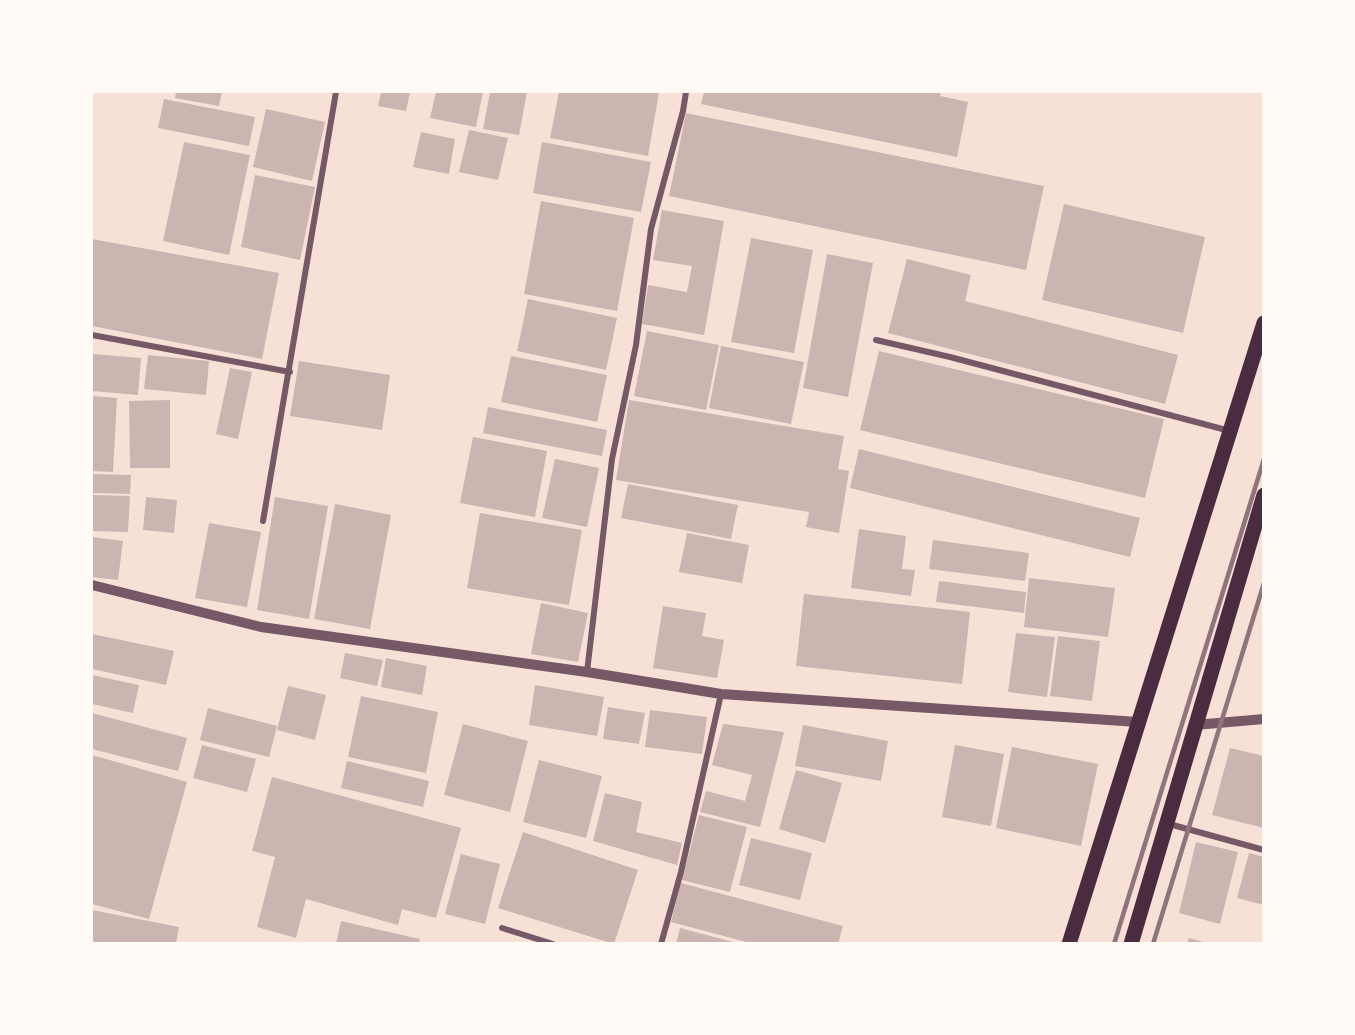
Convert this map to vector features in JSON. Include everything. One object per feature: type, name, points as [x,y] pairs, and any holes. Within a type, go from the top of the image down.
[{"type":"main road","points":[[1069,944],[1263,323]]},
{"type":"main road","points":[[1131,944],[1263,495]]},
{"type":"street","points":[[263,521],[336,92]]},
{"type":"street","points":[[587,672],[612,459],[636,345],[651,229],[686,92]]},
{"type":"street","points":[[92,335],[290,372]]},
{"type":"street","points":[[876,340],[950,357],[1230,431]]},
{"type":"street","points":[[92,585],[261,627],[587,672],[721,694],[1138,722]]},
{"type":"street","points":[[661,944],[681,872],[721,694]]},
{"type":"street","points":[[1195,725],[1263,719]]},
{"type":"street","points":[[1166,823],[1263,850]]},
{"type":"street","points":[[502,928],[553,944]]},
{"type":"building","points":[[176,92],[222,92],[219,106],[175,98]]},
{"type":"building","points":[[381,92],[410,92],[406,111],[378,106]]},
{"type":"building","points":[[436,92],[483,92],[476,127],[430,118]]},
{"type":"building","points":[[490,92],[527,92],[519,135],[483,129]]},
{"type":"building","points":[[559,92],[659,92],[648,156],[550,138]]},
{"type":"building","points":[[704,92],[941,92],[940,96],[968,102],[957,157],[701,104]]},
{"type":"building","points":[[164,99],[255,117],[249,146],[158,128]]},
{"type":"building","points":[[266,109],[325,122],[312,181],[253,167]]},
{"type":"building","points":[[686,113],[1044,186],[1026,270],[669,196]]},
{"type":"building","points":[[469,130],[508,138],[498,180],[459,172]]},
{"type":"building","points":[[421,132],[455,139],[449,174],[413,167]]},
{"type":"building","points":[[184,142],[250,155],[229,255],[163,241]]},
{"type":"building","points":[[542,142],[651,162],[641,212],[533,193]]},
{"type":"building","points":[[255,175],[315,187],[300,260],[241,247]]},
{"type":"building","points":[[541,201],[634,218],[617,311],[524,294]]},
{"type":"building","points":[[1064,204],[1205,237],[1183,333],[1042,300]]},
{"type":"building","points":[[662,210],[724,221],[704,335],[642,324],[648,285],[687,292],[692,266],[653,260]]},
{"type":"building","points":[[751,238],[813,250],[794,353],[731,342]]},
{"type":"building","points":[[92,239],[279,273],[262,359],[92,326]]},
{"type":"building","points":[[827,254],[873,263],[848,397],[803,388]]},
{"type":"building","points":[[907,259],[971,275],[965,301],[1178,355],[1165,404],[888,333]]},
{"type":"building","points":[[528,299],[617,318],[606,370],[517,351]]},
{"type":"building","points":[[647,331],[719,345],[706,410],[634,396]]},
{"type":"building","points":[[721,346],[804,362],[791,424],[709,408]]},
{"type":"building","points":[[879,351],[1164,419],[1145,498],[860,430]]},
{"type":"building","points":[[92,354],[141,358],[138,395],[92,391]]},
{"type":"building","points":[[148,355],[209,361],[206,395],[144,389]]},
{"type":"building","points":[[511,356],[607,375],[597,422],[501,402]]},
{"type":"building","points":[[299,361],[390,375],[382,430],[290,416]]},
{"type":"building","points":[[230,368],[252,372],[238,439],[216,434]]},
{"type":"building","points":[[92,396],[117,398],[113,472],[92,471]]},
{"type":"building","points":[[170,400],[170,468],[130,468],[129,401]]},
{"type":"building","points":[[629,400],[844,436],[838,469],[849,471],[839,533],[806,527],[809,512],[616,480]]},
{"type":"building","points":[[488,407],[607,430],[602,456],[483,433]]},
{"type":"building","points":[[473,437],[547,451],[535,517],[460,503]]},
{"type":"building","points":[[859,449],[1140,518],[1130,557],[850,488]]},
{"type":"building","points":[[555,459],[599,468],[587,527],[542,518]]},
{"type":"building","points":[[92,474],[131,475],[130,494],[92,493]]},
{"type":"building","points":[[628,484],[738,505],[731,539],[621,518]]},
{"type":"building","points":[[92,495],[130,496],[128,532],[92,531]]},
{"type":"building","points":[[146,497],[177,500],[174,533],[143,530]]},
{"type":"building","points":[[275,497],[328,506],[309,619],[257,610]]},
{"type":"building","points":[[335,504],[391,515],[370,629],[314,619]]},
{"type":"building","points":[[480,513],[582,530],[569,605],[467,588]]},
{"type":"building","points":[[209,523],[261,532],[247,607],[195,598]]},
{"type":"building","points":[[859,529],[906,536],[902,569],[915,570],[911,596],[851,588]]},
{"type":"building","points":[[687,533],[749,545],[742,583],[679,572]]},
{"type":"building","points":[[92,537],[123,541],[118,580],[92,577]]},
{"type":"building","points":[[933,540],[1029,553],[1025,581],[929,569]]},
{"type":"building","points":[[1029,578],[1115,588],[1108,637],[1024,627]]},
{"type":"building","points":[[939,581],[1026,592],[1024,613],[936,602]]},
{"type":"building","points":[[804,594],[970,612],[962,684],[796,666]]},
{"type":"building","points":[[541,603],[588,613],[578,662],[531,654]]},
{"type":"building","points":[[663,606],[706,613],[702,636],[724,640],[717,678],[653,668]]},
{"type":"building","points":[[1016,633],[1055,637],[1047,697],[1008,692]]},
{"type":"building","points":[[92,634],[174,651],[166,685],[92,669]]},
{"type":"building","points":[[1058,636],[1100,641],[1092,701],[1050,696]]},
{"type":"building","points":[[345,653],[383,660],[377,686],[340,678]]},
{"type":"building","points":[[386,658],[427,666],[422,695],[381,687]]},
{"type":"building","points":[[92,675],[139,685],[133,713],[92,704]]},
{"type":"building","points":[[535,685],[604,697],[597,736],[529,725]]},
{"type":"building","points":[[288,686],[326,695],[315,740],[277,730]]},
{"type":"building","points":[[361,696],[438,712],[426,773],[348,757]]},
{"type":"building","points":[[608,707],[645,713],[639,744],[603,739]]},
{"type":"building","points":[[208,708],[277,726],[269,757],[200,740]]},
{"type":"building","points":[[650,710],[707,717],[702,754],[645,747]]},
{"type":"building","points":[[92,713],[187,738],[178,771],[92,749]]},
{"type":"building","points":[[463,724],[528,741],[510,812],[444,795]]},
{"type":"building","points":[[723,724],[784,732],[760,827],[700,812],[706,791],[745,801],[752,775],[712,765]]},
{"type":"building","points":[[803,725],[888,741],[881,781],[795,766]]},
{"type":"building","points":[[202,745],[256,759],[247,792],[193,778]]},
{"type":"building","points":[[955,745],[1004,754],[991,826],[942,817]]},
{"type":"building","points":[[1012,747],[1098,764],[1081,846],[996,828]]},
{"type":"building","points":[[1230,748],[1264,756],[1264,828],[1212,815]]},
{"type":"building","points":[[92,755],[187,782],[149,919],[92,904]]},
{"type":"building","points":[[539,760],[602,776],[586,838],[523,822]]},
{"type":"building","points":[[347,761],[429,781],[423,807],[341,788]]},
{"type":"building","points":[[796,770],[842,783],[825,843],[779,829]]},
{"type":"building","points":[[272,777],[461,828],[436,918],[402,909],[398,925],[306,899],[296,938],[257,927],[275,857],[252,851]]},
{"type":"building","points":[[605,793],[642,802],[636,832],[682,843],[677,865],[593,841]]},
{"type":"building","points":[[699,815],[747,827],[730,892],[682,880]]},
{"type":"building","points":[[523,832],[638,870],[614,944],[498,908]]},
{"type":"building","points":[[751,838],[812,853],[800,900],[739,885]]},
{"type":"building","points":[[1196,842],[1238,852],[1220,924],[1179,913]]},
{"type":"building","points":[[1249,853],[1264,857],[1264,905],[1237,898]]},
{"type":"building","points":[[461,854],[500,864],[485,924],[445,914]]},
{"type":"building","points":[[681,883],[843,926],[838,944],[754,944],[671,922]]},
{"type":"building","points":[[92,910],[179,927],[176,944],[92,944]]},
{"type":"building","points":[[341,921],[420,939],[419,944],[336,944]]},
{"type":"building","points":[[680,928],[737,943],[676,944]]},
{"type":"building","points":[[1189,938],[1207,943],[1207,944],[1187,944]]},
{"type":"railway","points":[[1114,944],[1264,459]]},
{"type":"railway","points":[[1153,944],[1264,583]]}]
